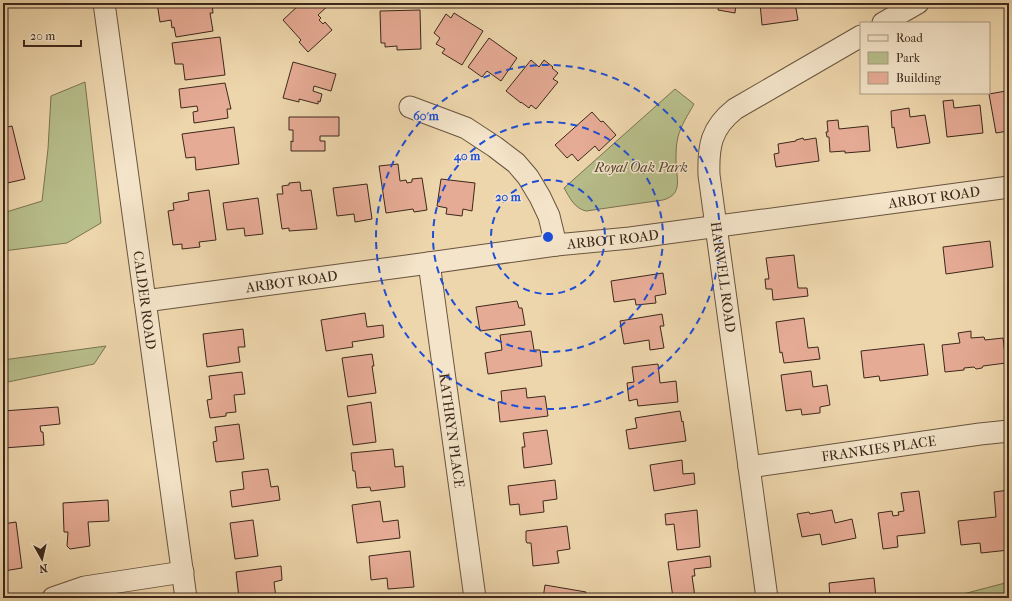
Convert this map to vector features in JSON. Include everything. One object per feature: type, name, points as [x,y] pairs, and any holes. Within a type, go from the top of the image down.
[{"type":"street","name":"CALDER ROAD","points":[[104,3],[186,598]]},
{"type":"street","points":[[886,22],[918,3]]},
{"type":"street","name":"HARWELL ROAD","points":[[767,598],[709,175],[712,138],[719,124],[735,109],[860,37]]},
{"type":"street","points":[[410,107],[466,128],[516,163],[528,178],[549,216],[556,245]]},
{"type":"street","name":"ARBOT ROAD","points":[[145,301],[556,245],[630,238],[1009,187]]},
{"type":"street","name":"KATHRYN PLACE","points":[[429,263],[475,598]]},
{"type":"street","name":"FRANKIES PLACE","points":[[749,468],[1009,431]]},
{"type":"street","points":[[53,598],[85,587],[183,572]]},
{"type":"green space","points":[[85,82],[101,223],[67,243],[3,251],[3,213],[42,201],[48,149],[51,96]]},
{"type":"green space","name":"Royal Oak Park","points":[[675,89],[694,104],[683,124],[677,140],[677,185],[674,194],[663,200],[586,211],[578,208],[570,199],[564,188]]},
{"type":"green space","points":[[106,346],[94,364],[3,383],[3,360]]},
{"type":"green space","points":[[1009,582],[1009,598],[963,598],[963,594]]},
{"type":"building","points":[[157,3],[212,3],[213,13],[210,13],[213,31],[176,37],[174,27],[172,28],[171,20],[160,22]]},
{"type":"building","points":[[301,3],[331,3],[318,15],[321,18],[319,20],[323,24],[325,22],[332,30],[308,52],[299,42],[301,40],[283,20]]},
{"type":"building","points":[[719,3],[736,3],[735,13],[718,10]]},
{"type":"building","points":[[760,3],[795,3],[798,20],[762,25]]},
{"type":"building","points":[[420,10],[421,49],[397,50],[397,46],[385,47],[385,43],[381,43],[380,11]]},
{"type":"building","points":[[454,13],[483,31],[462,65],[442,53],[445,49],[436,44],[440,38],[434,33],[446,14],[451,18]]},
{"type":"building","points":[[220,37],[225,75],[185,80],[183,64],[175,64],[172,43]]},
{"type":"building","points":[[489,38],[517,58],[501,81],[487,71],[482,77],[468,67]]},
{"type":"building","points":[[531,60],[539,67],[544,60],[558,73],[553,79],[558,82],[536,109],[531,105],[529,108],[506,91]]},
{"type":"building","points":[[293,62],[336,74],[331,91],[314,86],[313,91],[322,94],[318,104],[299,99],[299,102],[283,98]]},
{"type":"building","points":[[225,83],[231,109],[227,109],[228,118],[194,123],[193,112],[198,111],[197,106],[181,108],[179,89]]},
{"type":"building","points":[[1006,91],[1009,105],[1009,133],[1008,131],[996,133],[990,94]]},
{"type":"building","points":[[953,100],[954,108],[980,105],[983,133],[947,137],[943,101]]},
{"type":"building","points":[[909,108],[910,117],[925,115],[930,143],[897,148],[894,127],[892,128],[891,111]]},
{"type":"building","points":[[592,112],[616,135],[599,151],[595,146],[578,161],[572,154],[567,158],[555,145]]},
{"type":"building","points":[[289,117],[339,117],[339,136],[320,136],[320,141],[325,141],[325,151],[291,151],[293,130],[289,130]]},
{"type":"building","points":[[838,120],[839,129],[868,126],[870,151],[845,153],[845,151],[830,152],[829,137],[827,137],[826,132],[828,132],[827,121]]},
{"type":"building","points":[[12,126],[25,179],[3,184],[3,128]]},
{"type":"building","points":[[234,127],[239,164],[196,170],[195,157],[186,158],[182,134]]},
{"type":"building","points":[[803,138],[804,140],[816,138],[819,161],[776,167],[774,154],[779,153],[778,144],[796,141]]},
{"type":"building","points":[[398,164],[400,181],[406,180],[407,183],[412,182],[412,179],[422,178],[427,210],[414,212],[413,209],[386,213],[379,166]]},
{"type":"building","points":[[441,179],[475,183],[472,211],[463,209],[462,216],[446,214],[447,208],[437,206]]},
{"type":"building","points":[[300,182],[301,191],[311,190],[317,229],[289,231],[289,228],[282,229],[277,194],[283,194],[282,186],[289,185],[289,183]]},
{"type":"building","points":[[367,184],[372,219],[355,222],[354,214],[337,216],[333,188]]},
{"type":"building","points":[[209,190],[216,240],[199,242],[200,247],[182,249],[182,244],[173,245],[168,211],[174,210],[173,203],[189,200],[188,193]]},
{"type":"building","points":[[258,198],[263,234],[245,236],[244,228],[227,230],[223,203]]},
{"type":"building","points":[[990,241],[993,267],[946,274],[943,247]]},
{"type":"building","points":[[794,255],[798,288],[807,288],[808,296],[773,300],[772,289],[766,289],[765,279],[769,279],[766,258]]},
{"type":"building","points":[[663,273],[666,294],[655,296],[656,303],[636,305],[635,299],[614,302],[611,281]]},
{"type":"building","points":[[517,301],[519,308],[522,308],[525,325],[480,331],[476,307]]},
{"type":"building","points":[[365,313],[367,327],[383,325],[384,337],[352,342],[353,347],[326,351],[321,320]]},
{"type":"building","points":[[662,314],[664,326],[660,326],[664,348],[650,350],[649,340],[624,344],[620,321]]},
{"type":"building","points":[[804,318],[808,348],[818,347],[820,359],[784,363],[782,352],[780,353],[776,322]]},
{"type":"building","points":[[243,329],[245,347],[238,347],[240,362],[207,367],[203,334]]},
{"type":"building","points":[[531,331],[534,350],[540,350],[542,366],[488,374],[485,353],[502,350],[500,335]]},
{"type":"building","points":[[971,331],[971,338],[984,337],[985,340],[1003,338],[1006,363],[983,366],[982,368],[976,369],[974,367],[964,368],[964,370],[945,372],[942,345],[960,343],[958,333]]},
{"type":"building","points":[[924,344],[928,375],[880,381],[879,376],[864,378],[861,351]]},
{"type":"building","points":[[372,354],[374,366],[372,366],[376,393],[348,397],[342,358]]},
{"type":"building","points":[[658,364],[660,383],[676,381],[678,402],[638,406],[637,399],[629,401],[627,383],[634,382],[632,367]]},
{"type":"building","points":[[811,371],[813,387],[827,385],[830,405],[820,407],[820,413],[802,415],[801,409],[786,411],[781,375]]},
{"type":"building","points":[[242,372],[245,394],[234,395],[236,412],[226,413],[226,416],[210,418],[207,400],[212,399],[209,376]]},
{"type":"building","points":[[526,388],[527,398],[545,396],[548,416],[500,422],[498,402],[502,402],[501,391]]},
{"type":"building","points":[[371,402],[376,442],[353,445],[347,406]]},
{"type":"building","points":[[58,407],[60,424],[40,426],[41,432],[43,432],[44,445],[4,448],[3,411]]},
{"type":"building","points":[[680,411],[686,441],[629,449],[626,430],[637,428],[635,418]]},
{"type":"building","points":[[239,424],[244,459],[216,462],[213,442],[217,441],[215,427]]},
{"type":"building","points":[[547,430],[552,464],[524,468],[522,447],[525,447],[523,433]]},
{"type":"building","points":[[393,449],[395,467],[403,466],[405,487],[371,491],[370,487],[357,488],[351,453]]},
{"type":"building","points":[[682,460],[683,474],[694,473],[695,484],[654,491],[650,465]]},
{"type":"building","points":[[268,469],[271,487],[278,486],[280,500],[232,507],[230,491],[244,489],[242,472]]},
{"type":"building","points":[[555,480],[557,499],[543,501],[544,512],[520,515],[519,504],[510,505],[508,486]]},
{"type":"building","points":[[1009,490],[1009,550],[981,553],[980,543],[961,545],[958,521],[996,517],[994,492]]},
{"type":"building","points":[[919,491],[925,533],[897,536],[898,547],[883,549],[878,513],[892,511],[893,516],[899,515],[898,512],[904,511],[901,493]]},
{"type":"building","points":[[108,500],[109,521],[88,522],[90,546],[70,549],[67,546],[68,532],[64,532],[63,503]]},
{"type":"building","points":[[380,501],[383,522],[398,520],[400,538],[357,543],[352,505]]},
{"type":"building","points":[[697,510],[700,547],[677,550],[674,524],[666,525],[665,514]]},
{"type":"building","points":[[832,510],[835,523],[852,519],[856,538],[822,545],[820,534],[802,537],[797,514],[809,512],[810,514]]},
{"type":"building","points":[[253,520],[258,556],[235,559],[230,523]]},
{"type":"building","points":[[16,522],[22,568],[4,571],[3,524]]},
{"type":"building","points":[[567,526],[570,549],[557,551],[559,563],[533,566],[531,543],[527,543],[526,541],[526,531]]},
{"type":"building","points":[[410,551],[414,587],[388,589],[387,578],[371,580],[369,556]]},
{"type":"building","points":[[710,556],[711,567],[694,569],[695,576],[692,576],[695,597],[673,598],[668,562]]},
{"type":"building","points":[[281,566],[282,580],[274,582],[276,598],[239,598],[236,572]]},
{"type":"building","points":[[874,578],[876,598],[830,598],[829,583]]},
{"type":"building","points":[[545,585],[586,592],[585,594],[605,598],[543,598]]}]
